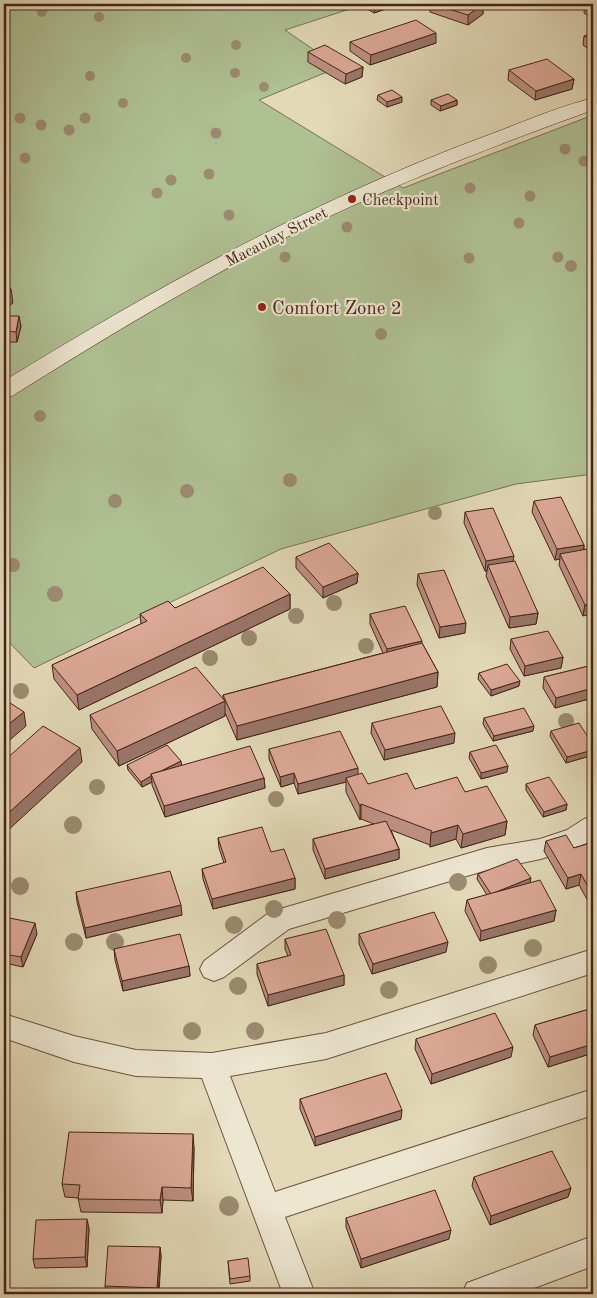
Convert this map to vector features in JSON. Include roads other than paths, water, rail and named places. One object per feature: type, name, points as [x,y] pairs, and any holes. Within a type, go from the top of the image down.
[{"type":"street","name":"Macaulay Street","points":[[4,391],[100,332],[208,270],[343,202],[456,154],[593,104]]},
{"type":"street","points":[[214,969],[280,920],[487,859],[541,849],[576,837],[593,826]]},
{"type":"street","points":[[4,1026],[74,1049],[136,1063],[212,1066],[326,1046],[593,961]]},
{"type":"street","points":[[212,1066],[299,1294]]},
{"type":"street","points":[[267,1209],[593,1102]]},
{"type":"street","points":[[478,1294],[593,1251]]},
{"type":"place","name":"Checkpoint","points":[[352,199]]},
{"type":"place","name":"Comfort Zone 2","points":[[262,307]]}]
